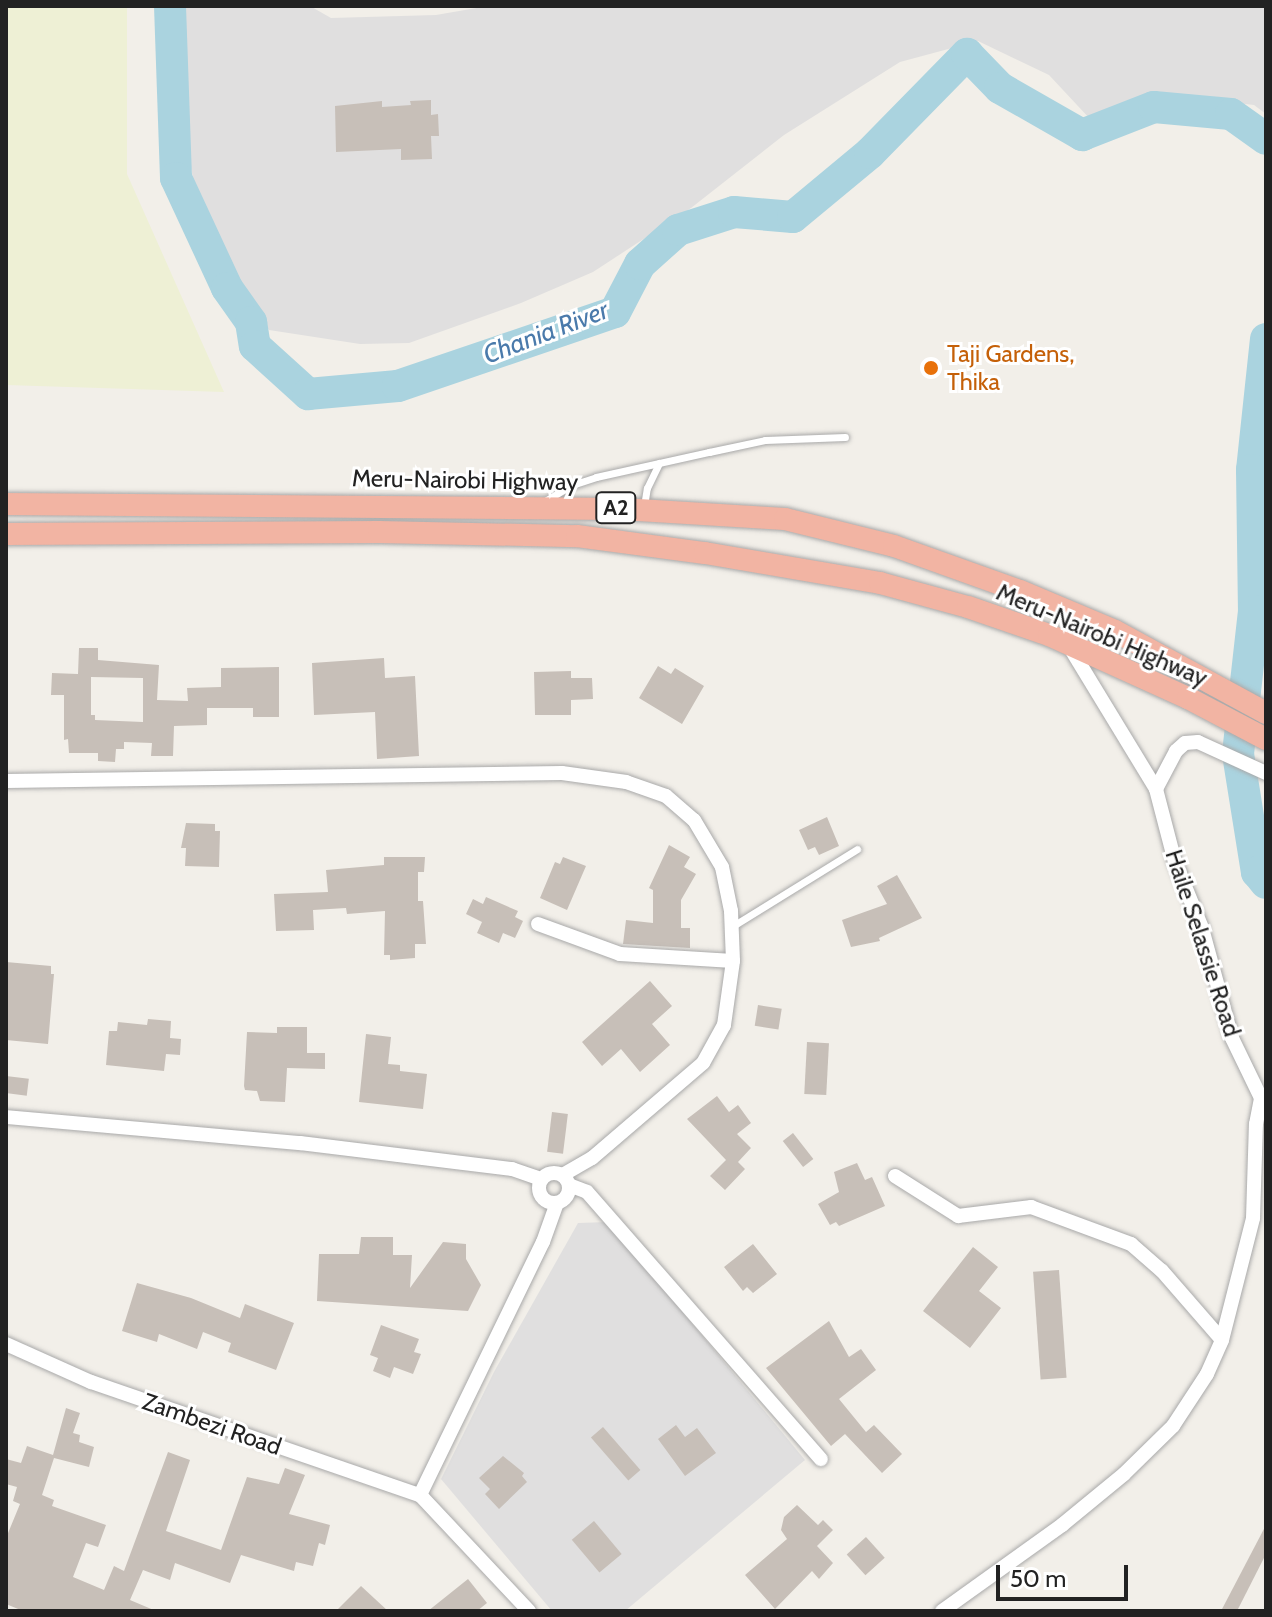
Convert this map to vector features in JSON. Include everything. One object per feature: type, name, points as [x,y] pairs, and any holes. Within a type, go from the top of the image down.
[{"type":"highway","name":"Meru-Nairobi Highway","points":[[6,504],[535,507],[785,519],[894,546],[1020,591],[1115,631],[1196,675],[1263,729]]},
{"type":"highway","name":"Meru-Nairobi Highway","points":[[6,534],[379,532],[577,536],[705,553],[880,583],[968,607],[1049,635],[1263,729]]},
{"type":"street","name":"Haile Selassie Road","points":[[942,1611],[1124,1474],[1173,1426],[1207,1374],[1222,1340],[1253,1218],[1256,1124],[1264,1095],[1232,1038],[1202,928],[1175,862],[1156,789],[1069,646]]},
{"type":"street","points":[[1156,789],[1180,745],[1192,742],[1261,771]]},
{"type":"street","points":[[6,781],[562,773],[626,782],[666,796],[694,820],[722,867],[733,961],[724,1025],[703,1063],[565,1180]]},
{"type":"street","points":[[538,924],[620,954],[733,961]]},
{"type":"street","points":[[6,1117],[300,1143],[512,1169],[541,1179],[551,1173],[587,1192],[821,1459]]},
{"type":"street","points":[[895,1176],[958,1216],[1031,1207],[1131,1244],[1162,1271],[1222,1340]]},
{"type":"street","points":[[541,1179],[541,1196],[557,1203]]},
{"type":"street","points":[[529,1611],[420,1495],[543,1242],[557,1203],[566,1196],[565,1180]]},
{"type":"street","name":"Zambezi Road","points":[[6,1344],[91,1382],[420,1495]]},
{"type":"lane","points":[[535,507],[572,485],[659,463],[765,440],[845,437]]},
{"type":"lane","points":[[643,510],[647,488],[659,463]]},
{"type":"lane","points":[[731,927],[857,849]]},
{"type":"shaded area","points":[[182,6],[310,6],[331,18],[436,15],[488,6],[1265,6],[1266,114],[1254,105],[1201,99],[1091,120],[1049,75],[978,41],[900,62],[784,135],[691,208],[593,272],[521,303],[409,343],[360,344],[269,330],[232,274],[197,200],[180,109]]},
{"type":"shaded area","points":[[608,1222],[805,1460],[625,1611],[552,1611],[441,1479],[494,1372],[578,1223]]},
{"type":"green space","points":[[6,6],[127,6],[127,174],[224,392],[6,385]]},
{"type":"building","points":[[431,100],[431,115],[438,114],[439,136],[431,136],[432,159],[401,160],[401,149],[336,152],[335,106],[382,101],[382,107]]},
{"type":"building","points":[[79,648],[98,648],[98,660],[159,665],[157,700],[188,701],[187,688],[221,687],[221,668],[279,667],[279,717],[253,717],[253,708],[207,708],[207,725],[174,726],[173,756],[151,756],[152,743],[124,742],[124,749],[116,749],[115,762],[98,761],[98,753],[69,753],[68,739],[64,740],[64,695],[51,695],[52,673],[78,674]],"holes":[[[91,677],[143,678],[143,722],[95,720],[95,715],[91,715]]]},
{"type":"building","points":[[384,658],[385,678],[415,676],[419,756],[377,759],[375,712],[314,715],[312,663]]},
{"type":"building","points":[[658,666],[671,674],[675,668],[704,686],[682,724],[639,698]]},
{"type":"building","points":[[571,671],[571,678],[592,678],[593,699],[571,700],[571,715],[535,715],[534,672]]},
{"type":"building","points":[[827,817],[839,846],[819,855],[815,847],[808,850],[799,830]]},
{"type":"building","points":[[186,823],[215,824],[215,831],[220,831],[219,867],[185,866],[186,848],[181,848]]},
{"type":"building","points":[[669,845],[690,857],[684,867],[696,874],[681,900],[681,928],[690,928],[690,948],[623,944],[626,920],[653,923],[653,890],[649,888]]},
{"type":"building","points":[[384,857],[425,857],[424,872],[418,872],[418,901],[423,901],[426,944],[415,944],[415,958],[390,960],[390,955],[384,955],[385,911],[347,914],[346,908],[313,910],[314,930],[276,931],[274,894],[328,892],[326,870],[384,865]]},
{"type":"building","points":[[563,857],[586,866],[567,910],[540,898],[555,862],[560,864]]},
{"type":"building","points":[[897,875],[922,918],[879,938],[880,941],[851,947],[842,920],[887,904],[877,886]]},
{"type":"building","points":[[486,897],[518,911],[515,917],[523,921],[515,938],[503,933],[499,943],[477,933],[482,922],[466,914],[473,899],[483,904]]},
{"type":"building","points":[[6,962],[51,966],[51,974],[54,974],[48,1044],[6,1040]]},
{"type":"building","points":[[650,981],[672,1006],[652,1024],[670,1045],[640,1072],[621,1049],[602,1066],[582,1042]]},
{"type":"building","points":[[758,1005],[782,1009],[778,1029],[755,1026]]},
{"type":"building","points":[[148,1019],[171,1021],[170,1038],[181,1039],[180,1055],[166,1054],[164,1071],[106,1065],[109,1031],[117,1031],[118,1022],[147,1025]]},
{"type":"building","points":[[277,1027],[307,1027],[307,1053],[325,1053],[325,1069],[287,1068],[285,1102],[260,1101],[257,1091],[245,1090],[244,1086],[247,1032],[277,1033]]},
{"type":"building","points":[[366,1034],[391,1037],[388,1064],[400,1065],[400,1071],[427,1074],[423,1109],[359,1102]]},
{"type":"building","points":[[807,1042],[829,1043],[826,1095],[804,1094]]},
{"type":"building","points":[[6,1076],[29,1079],[27,1096],[6,1093]]},
{"type":"building","points":[[717,1096],[729,1112],[738,1105],[751,1123],[737,1134],[751,1148],[738,1162],[745,1169],[725,1190],[710,1176],[726,1160],[687,1119]]},
{"type":"building","points":[[552,1112],[568,1114],[563,1154],[547,1152]]},
{"type":"building","points":[[793,1133],[813,1159],[803,1167],[783,1141]]},
{"type":"building","points":[[857,1163],[865,1180],[872,1177],[885,1206],[839,1226],[836,1222],[830,1225],[818,1204],[839,1192],[834,1172]]},
{"type":"building","points":[[361,1237],[393,1237],[393,1255],[412,1255],[410,1288],[443,1242],[466,1244],[466,1259],[481,1285],[468,1311],[317,1301],[319,1254],[359,1254]]},
{"type":"building","points":[[753,1244],[777,1274],[753,1293],[747,1287],[743,1291],[724,1267]]},
{"type":"building","points":[[973,1247],[998,1267],[979,1291],[1001,1308],[970,1348],[923,1311]]},
{"type":"building","points":[[1059,1270],[1067,1378],[1041,1380],[1033,1272]]},
{"type":"building","points":[[137,1283],[191,1298],[240,1318],[245,1304],[294,1323],[276,1370],[228,1352],[231,1343],[203,1332],[197,1349],[159,1334],[157,1342],[122,1331]]},
{"type":"building","points":[[829,1321],[849,1357],[861,1349],[876,1370],[839,1399],[866,1432],[874,1425],[902,1454],[882,1473],[845,1434],[831,1446],[766,1368]]},
{"type":"building","points":[[381,1325],[419,1339],[414,1352],[421,1354],[413,1374],[394,1367],[390,1378],[373,1371],[378,1358],[370,1355]]},
{"type":"building","points":[[66,1408],[80,1413],[73,1433],[80,1435],[79,1442],[94,1447],[89,1467],[54,1458],[42,1495],[54,1500],[52,1506],[106,1525],[98,1547],[86,1543],[73,1577],[104,1590],[114,1566],[124,1571],[168,1452],[190,1460],[166,1531],[221,1550],[247,1477],[279,1484],[285,1468],[305,1475],[289,1514],[330,1525],[325,1545],[319,1543],[313,1566],[296,1562],[294,1571],[241,1555],[230,1583],[175,1563],[170,1580],[143,1570],[130,1600],[156,1611],[23,1611],[6,1604],[6,1538],[20,1504],[13,1501],[17,1487],[6,1484],[6,1459],[21,1463],[27,1446],[53,1455]]},
{"type":"building","points":[[676,1425],[685,1437],[697,1428],[716,1453],[685,1476],[658,1439]]},
{"type":"building","points":[[603,1427],[640,1470],[628,1481],[591,1437]]},
{"type":"building","points":[[503,1456],[524,1473],[522,1476],[527,1482],[499,1509],[485,1494],[490,1489],[479,1478]]},
{"type":"building","points":[[797,1505],[818,1525],[823,1520],[833,1530],[817,1546],[833,1563],[819,1579],[812,1571],[775,1609],[745,1575],[787,1539],[781,1530],[784,1517]]},
{"type":"building","points":[[594,1521],[622,1554],[599,1573],[572,1540]]},
{"type":"building","points":[[1266,1525],[1266,1554],[1237,1611],[1221,1611]]},
{"type":"building","points":[[866,1537],[885,1558],[865,1575],[847,1554]]},
{"type":"building","points":[[468,1579],[487,1603],[477,1611],[428,1611]]},
{"type":"building","points":[[361,1586],[388,1611],[336,1611]]},
{"type":"waterway","name":"Chania River","points":[[170,6],[176,178],[227,288],[251,322],[255,346],[308,394],[398,386],[615,312],[640,264],[678,230],[734,212],[793,217],[870,153],[967,54],[1000,88],[1082,135],[1154,107],[1231,114],[1266,139]]},
{"type":"waterway","name":"Chania River","points":[[1266,339],[1252,470],[1254,611],[1238,754],[1257,872],[1266,883]]},
{"type":"place","name":"Taji Gardens, Thika","points":[[931,368]]}]
